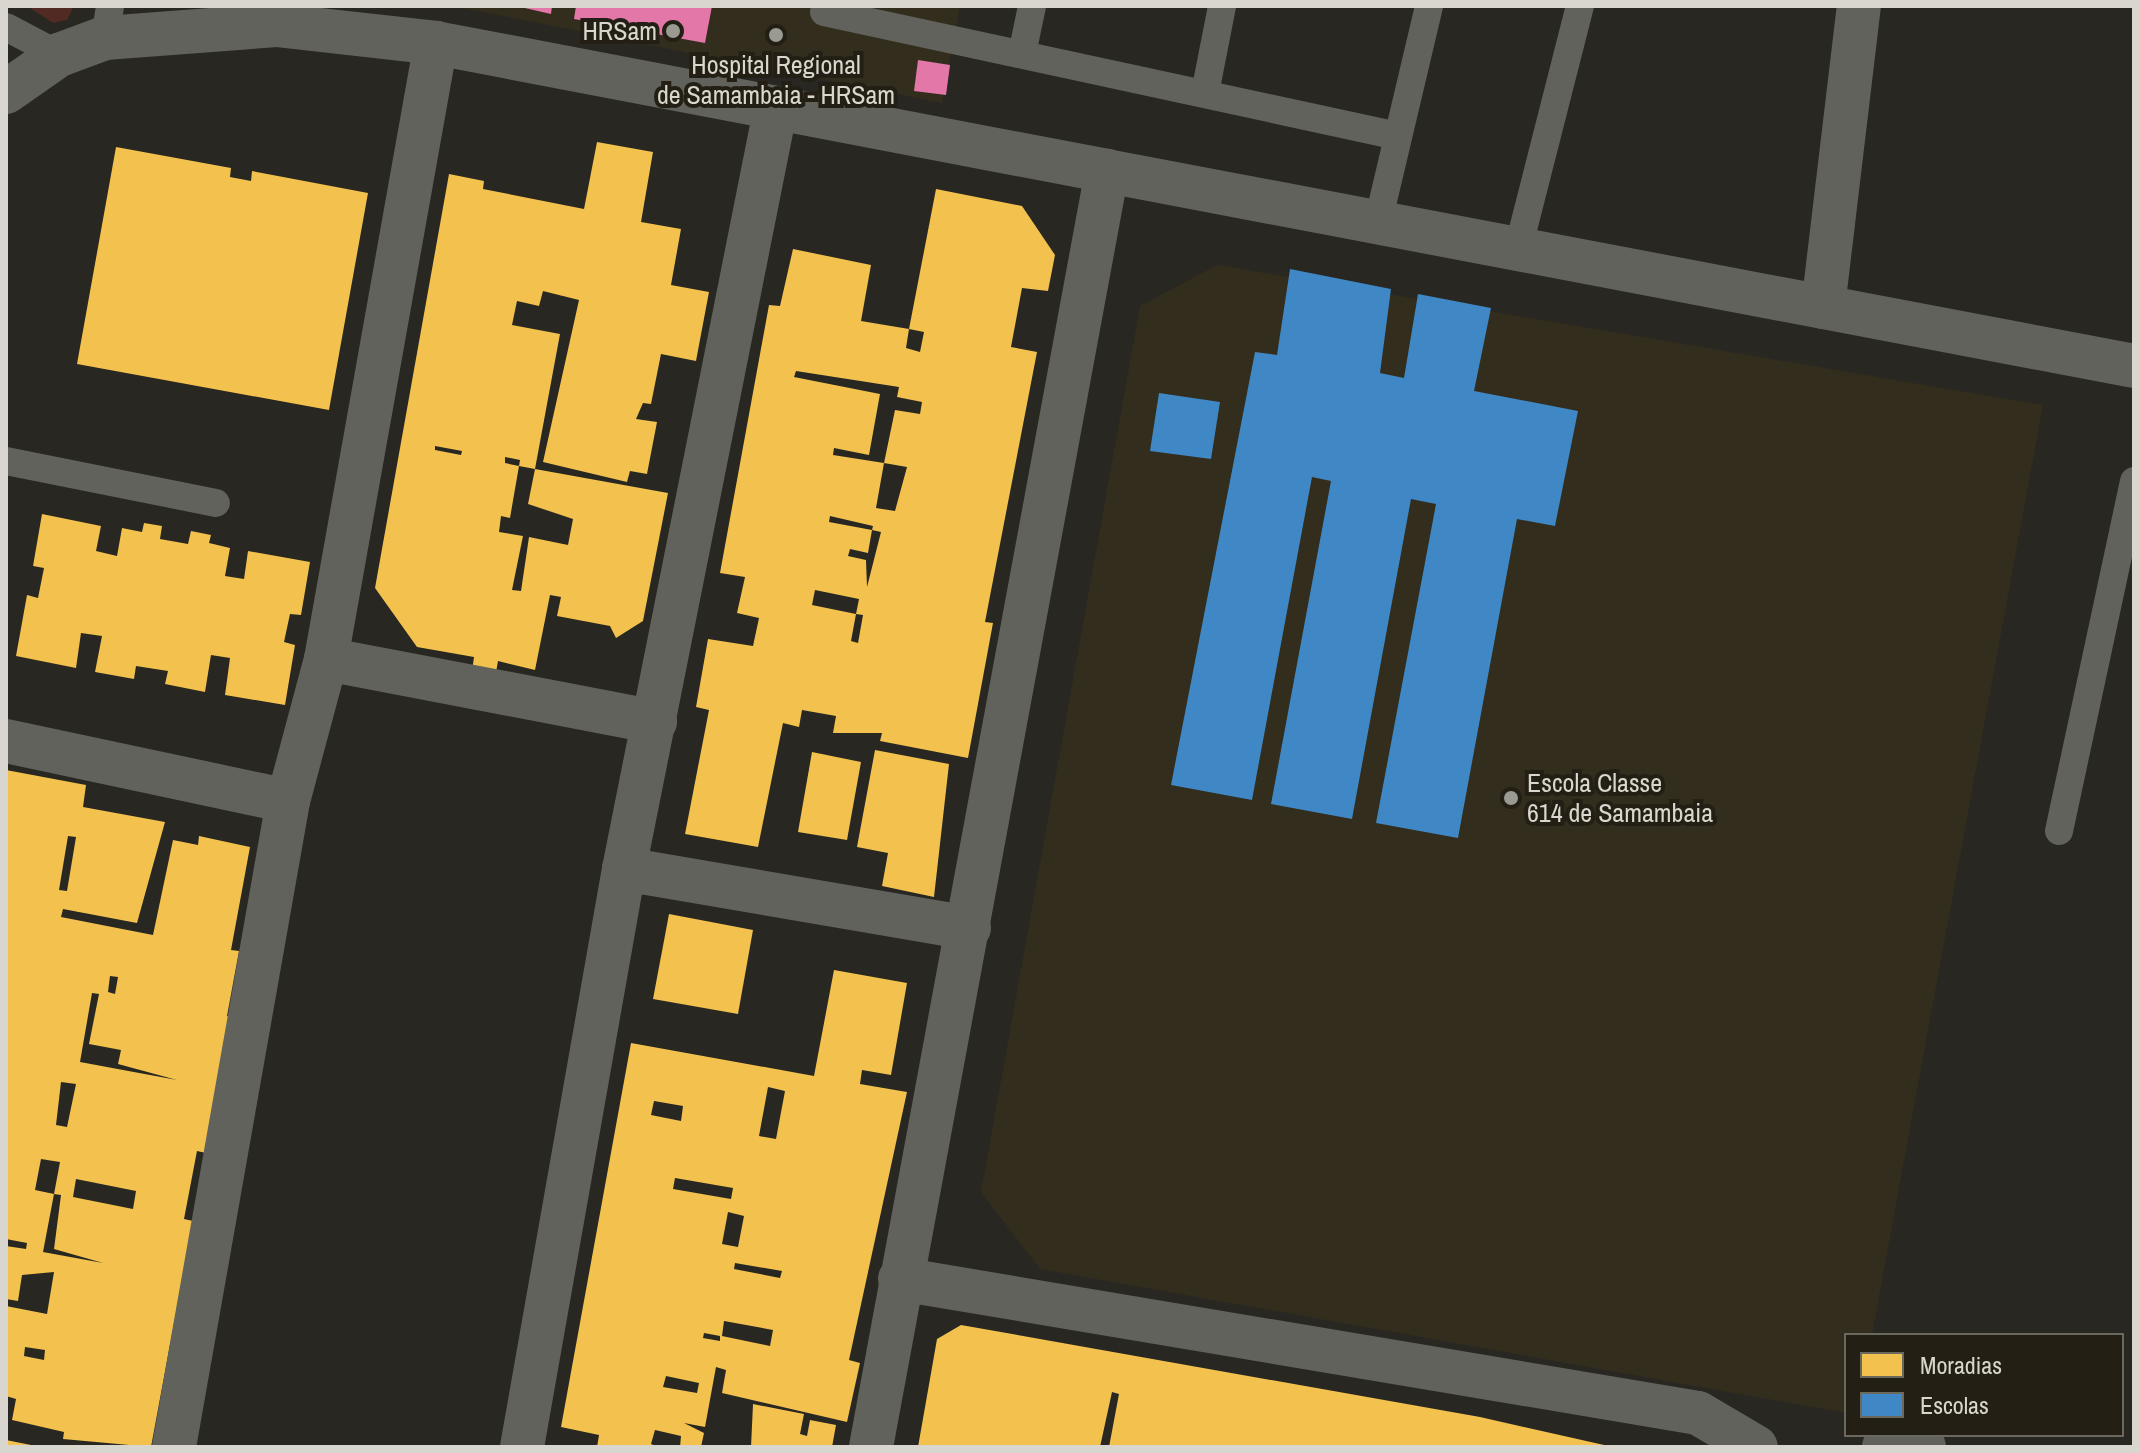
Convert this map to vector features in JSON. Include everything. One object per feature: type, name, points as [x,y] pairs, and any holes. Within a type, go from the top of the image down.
[{"type":"street","points":[[1823,307],[1859,6]]},
{"type":"street","points":[[6,92],[108,22],[276,25],[436,43],[775,111],[2134,366]]},
{"type":"street","points":[[174,1447],[288,801],[326,659],[436,43]]},
{"type":"street","points":[[522,1447],[624,869],[775,111]]},
{"type":"street","points":[[871,1447],[1107,171]]},
{"type":"street","points":[[326,659],[655,722]]},
{"type":"street","points":[[6,741],[288,801]]},
{"type":"street","points":[[624,869],[969,928]]},
{"type":"street","points":[[900,1279],[1698,1413],[1756,1447]]},
{"type":"street","points":[[1884,1447],[1924,1447]]},
{"type":"lane","points":[[1022,54],[1032,6]]},
{"type":"lane","points":[[1205,93],[1222,6]]},
{"type":"lane","points":[[1378,222],[1429,6]]},
{"type":"lane","points":[[1518,249],[1580,6]]},
{"type":"lane","points":[[824,12],[1398,136]]},
{"type":"lane","points":[[6,27],[59,55]]},
{"type":"lane","points":[[6,461],[216,503]]},
{"type":"lane","points":[[2059,831],[2134,481]]},
{"type":"shaded area","points":[[27,6],[74,6],[67,20],[53,23]]},
{"type":"shaded area","name":"Hospital Regional de Samambaia - HRSam","points":[[452,6],[960,6],[942,103]]},
{"type":"shaded area","name":"Escola Classe 614 de Samambaia","points":[[1217,265],[2043,405],[1872,1333],[1844,1333],[1844,1413],[1040,1269],[981,1192],[1140,306]]},
{"type":"building: Moradias","points":[[597,142],[653,152],[641,222],[681,229],[671,285],[709,292],[696,361],[661,354],[651,404],[643,403],[636,419],[657,422],[647,474],[630,471],[627,482],[543,462],[579,300],[543,291],[539,306],[517,301],[512,325],[560,334],[535,469],[668,493],[643,621],[616,638],[610,626],[557,616],[561,597],[550,595],[535,670],[498,661],[495,678],[472,671],[474,657],[417,647],[375,588],[449,174],[484,181],[483,189],[584,209]],"holes":[[[435,446],[462,451],[461,455],[435,450]],[[505,457],[520,460],[519,466],[505,463]],[[519,466],[535,469],[528,504],[573,519],[568,545],[529,537],[521,591],[512,590],[523,536],[499,532],[501,516],[510,518]]]},
{"type":"building: Moradias","points":[[116,147],[231,168],[230,177],[251,181],[252,171],[368,193],[329,410],[77,364]]},
{"type":"building: Moradias","points":[[936,189],[1022,206],[1055,255],[1048,291],[1022,288],[1011,347],[1037,352],[985,622],[993,623],[968,758],[880,741],[882,733],[833,733],[836,716],[802,710],[799,727],[783,723],[758,847],[685,834],[709,710],[696,707],[708,639],[753,646],[759,618],[737,613],[745,577],[720,573],[769,305],[780,306],[793,249],[871,265],[861,321],[909,329]],"holes":[[[909,329],[924,332],[920,352],[906,348]],[[796,371],[899,387],[897,397],[922,402],[920,414],[895,410],[884,463],[833,455],[834,448],[869,455],[880,394],[794,377]],[[884,463],[907,467],[895,511],[876,508]],[[830,516],[873,526],[872,530],[829,522]],[[872,530],[881,532],[867,587],[866,560],[848,556],[850,549],[868,553]],[[815,590],[859,599],[856,614],[812,605]],[[856,614],[863,615],[858,643],[851,641]]]},
{"type":"building: Moradias","points":[[42,514],[101,526],[96,551],[117,556],[122,528],[142,532],[144,523],[162,526],[160,539],[188,544],[191,531],[211,535],[209,543],[230,548],[225,576],[244,579],[248,551],[310,562],[301,615],[290,614],[284,642],[295,645],[285,705],[225,695],[230,658],[211,655],[205,692],[165,684],[168,671],[136,666],[134,679],[95,672],[102,636],[81,633],[76,668],[16,656],[27,595],[38,598],[44,568],[33,566]]},
{"type":"building: Moradias","points":[[875,750],[949,764],[934,897],[882,886],[888,853],[857,847]]},
{"type":"building: Moradias","points":[[812,752],[861,762],[847,840],[798,832]]},
{"type":"building: Moradias","points":[[6,770],[86,785],[83,807],[165,822],[137,923],[63,909],[61,917],[153,935],[173,840],[198,845],[199,836],[250,847],[231,950],[239,951],[227,1016],[236,1018],[206,1153],[197,1151],[184,1219],[193,1221],[151,1447],[63,1439],[64,1432],[12,1420],[16,1399],[6,1396],[6,1306],[47,1314],[54,1272],[22,1275],[18,1301],[6,1299],[6,1246],[26,1249],[27,1243],[6,1239]],"holes":[[[68,836],[76,837],[67,891],[59,890]],[[110,976],[118,977],[115,994],[108,992]],[[92,993],[99,994],[89,1044],[121,1050],[118,1064],[177,1080],[80,1062]],[[61,1082],[76,1084],[67,1127],[56,1125]],[[41,1159],[60,1162],[54,1194],[35,1190]],[[76,1179],[136,1191],[133,1209],[73,1197]],[[54,1194],[61,1195],[54,1249],[103,1263],[43,1252]],[[25,1347],[45,1350],[44,1360],[24,1356]]]},
{"type":"building: Moradias","points":[[669,914],[753,930],[738,1014],[653,999]]},
{"type":"building: Moradias","points":[[834,970],[907,983],[891,1075],[862,1070],[860,1084],[907,1092],[849,1360],[860,1363],[847,1422],[722,1393],[726,1370],[716,1367],[705,1427],[684,1423],[704,1433],[701,1447],[680,1447],[681,1436],[655,1430],[651,1444],[658,1447],[597,1447],[599,1435],[561,1427],[631,1043],[814,1076]],"holes":[[[768,1087],[785,1091],[776,1139],[759,1136]],[[654,1101],[683,1106],[681,1121],[651,1115]],[[675,1178],[733,1188],[731,1199],[673,1189]],[[728,1212],[744,1216],[738,1247],[722,1244]],[[735,1263],[782,1271],[780,1278],[734,1269]],[[724,1321],[773,1330],[770,1346],[722,1336]],[[704,1333],[720,1336],[720,1341],[703,1338]],[[666,1376],[699,1383],[697,1393],[663,1387]]]},
{"type":"building: Moradias","points":[[961,1325],[1480,1417],[1613,1447],[1109,1447],[1119,1394],[1112,1392],[1100,1447],[918,1447],[937,1339]]},
{"type":"building: Moradias","points":[[753,1404],[804,1414],[800,1434],[807,1436],[810,1420],[836,1425],[832,1447],[751,1447]]},
{"type":"building: Moradias","points":[[6,1440],[36,1446],[6,1447]]},
{"type":"building: Escolas","points":[[1290,269],[1391,289],[1380,373],[1404,378],[1418,294],[1491,308],[1474,391],[1578,411],[1555,526],[1517,519],[1458,838],[1376,823],[1436,504],[1411,499],[1352,819],[1271,804],[1331,481],[1312,477],[1252,800],[1171,785],[1255,352],[1277,355]]},
{"type":"building: Escolas","points":[[1159,393],[1220,402],[1211,459],[1150,451]]},
{"type":"building: Saúde","name":"HRSam","points":[[516,6],[552,6],[551,14]]},
{"type":"building: Saúde","name":"HRSam","points":[[576,6],[712,6],[705,43],[574,19]]},
{"type":"building: Saúde","points":[[918,60],[950,65],[946,95],[914,91]]},
{"type":"place","name":"HRSam","points":[[673,31]]},
{"type":"place","name":"Hospital Regional de Samambaia - HRSam","points":[[776,35]]},
{"type":"place","name":"Escola Classe 614 de Samambaia","points":[[1511,798]]}]
